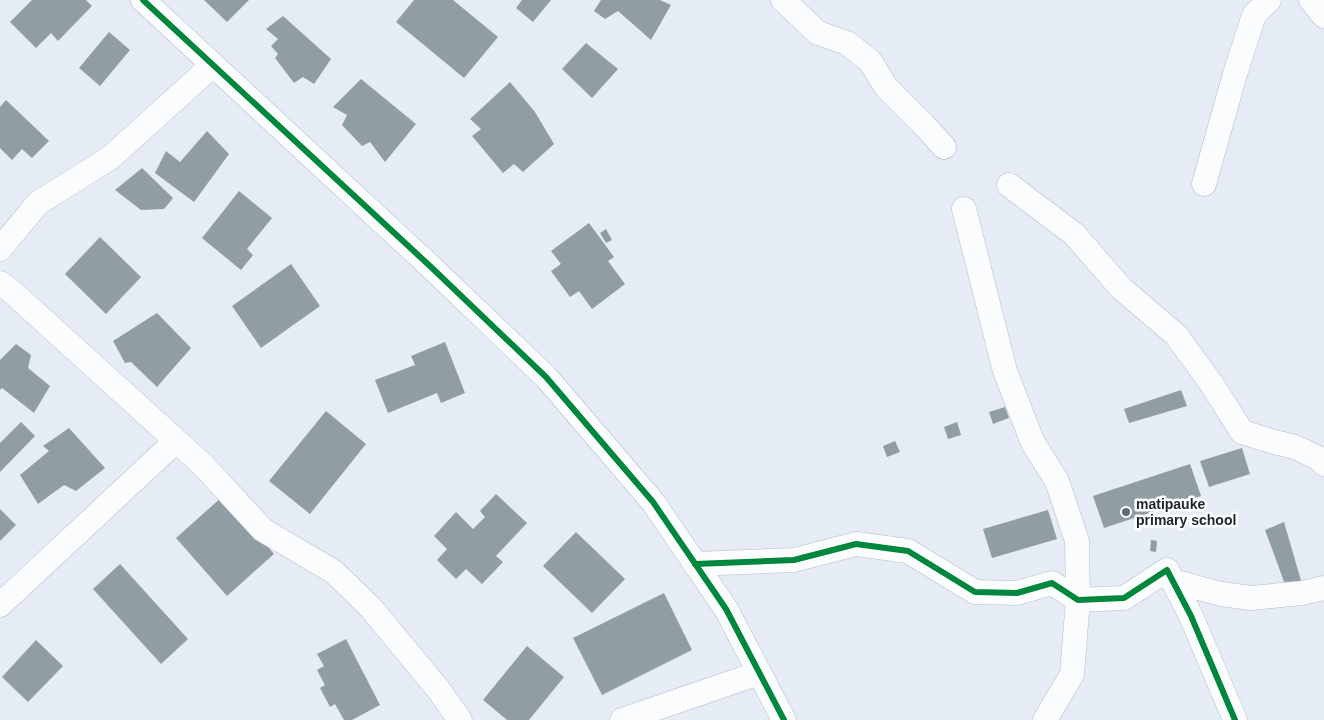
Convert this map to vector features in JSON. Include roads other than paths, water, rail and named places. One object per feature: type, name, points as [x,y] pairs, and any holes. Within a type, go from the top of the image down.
[{"type":"street","points":[[143,0],[431,267],[546,377],[653,502],[726,609],[784,720]]},
{"type":"street","points":[[783,0],[818,33],[847,43],[870,61],[886,87],[944,146]]},
{"type":"street","points":[[1204,184],[1254,15],[1269,0]]},
{"type":"street","points":[[1312,0],[1324,16]]},
{"type":"street","points":[[0,250],[38,203],[110,158],[213,65]]},
{"type":"street","points":[[1009,185],[1074,234],[1121,288],[1176,335],[1211,383],[1242,432],[1296,447],[1318,458],[1324,464]]},
{"type":"street","points":[[964,209],[1005,370],[1033,443],[1057,481],[1077,542],[1078,600],[1072,674],[1045,720]]},
{"type":"street","points":[[0,283],[203,465],[263,530],[334,572],[371,608],[438,689],[460,720]]},
{"type":"street","points":[[0,605],[176,441]]},
{"type":"street","points":[[695,564],[794,560],[856,544],[908,551],[975,592],[1016,593],[1052,583],[1078,600],[1124,598],[1167,570],[1191,616],[1235,720]]},
{"type":"street","points":[[1173,581],[1221,594],[1251,598],[1302,593],[1324,588]]},
{"type":"street","points":[[622,720],[759,673]]},
{"type":"place","name":"matipauke primary school","points":[[1126,512]]}]
